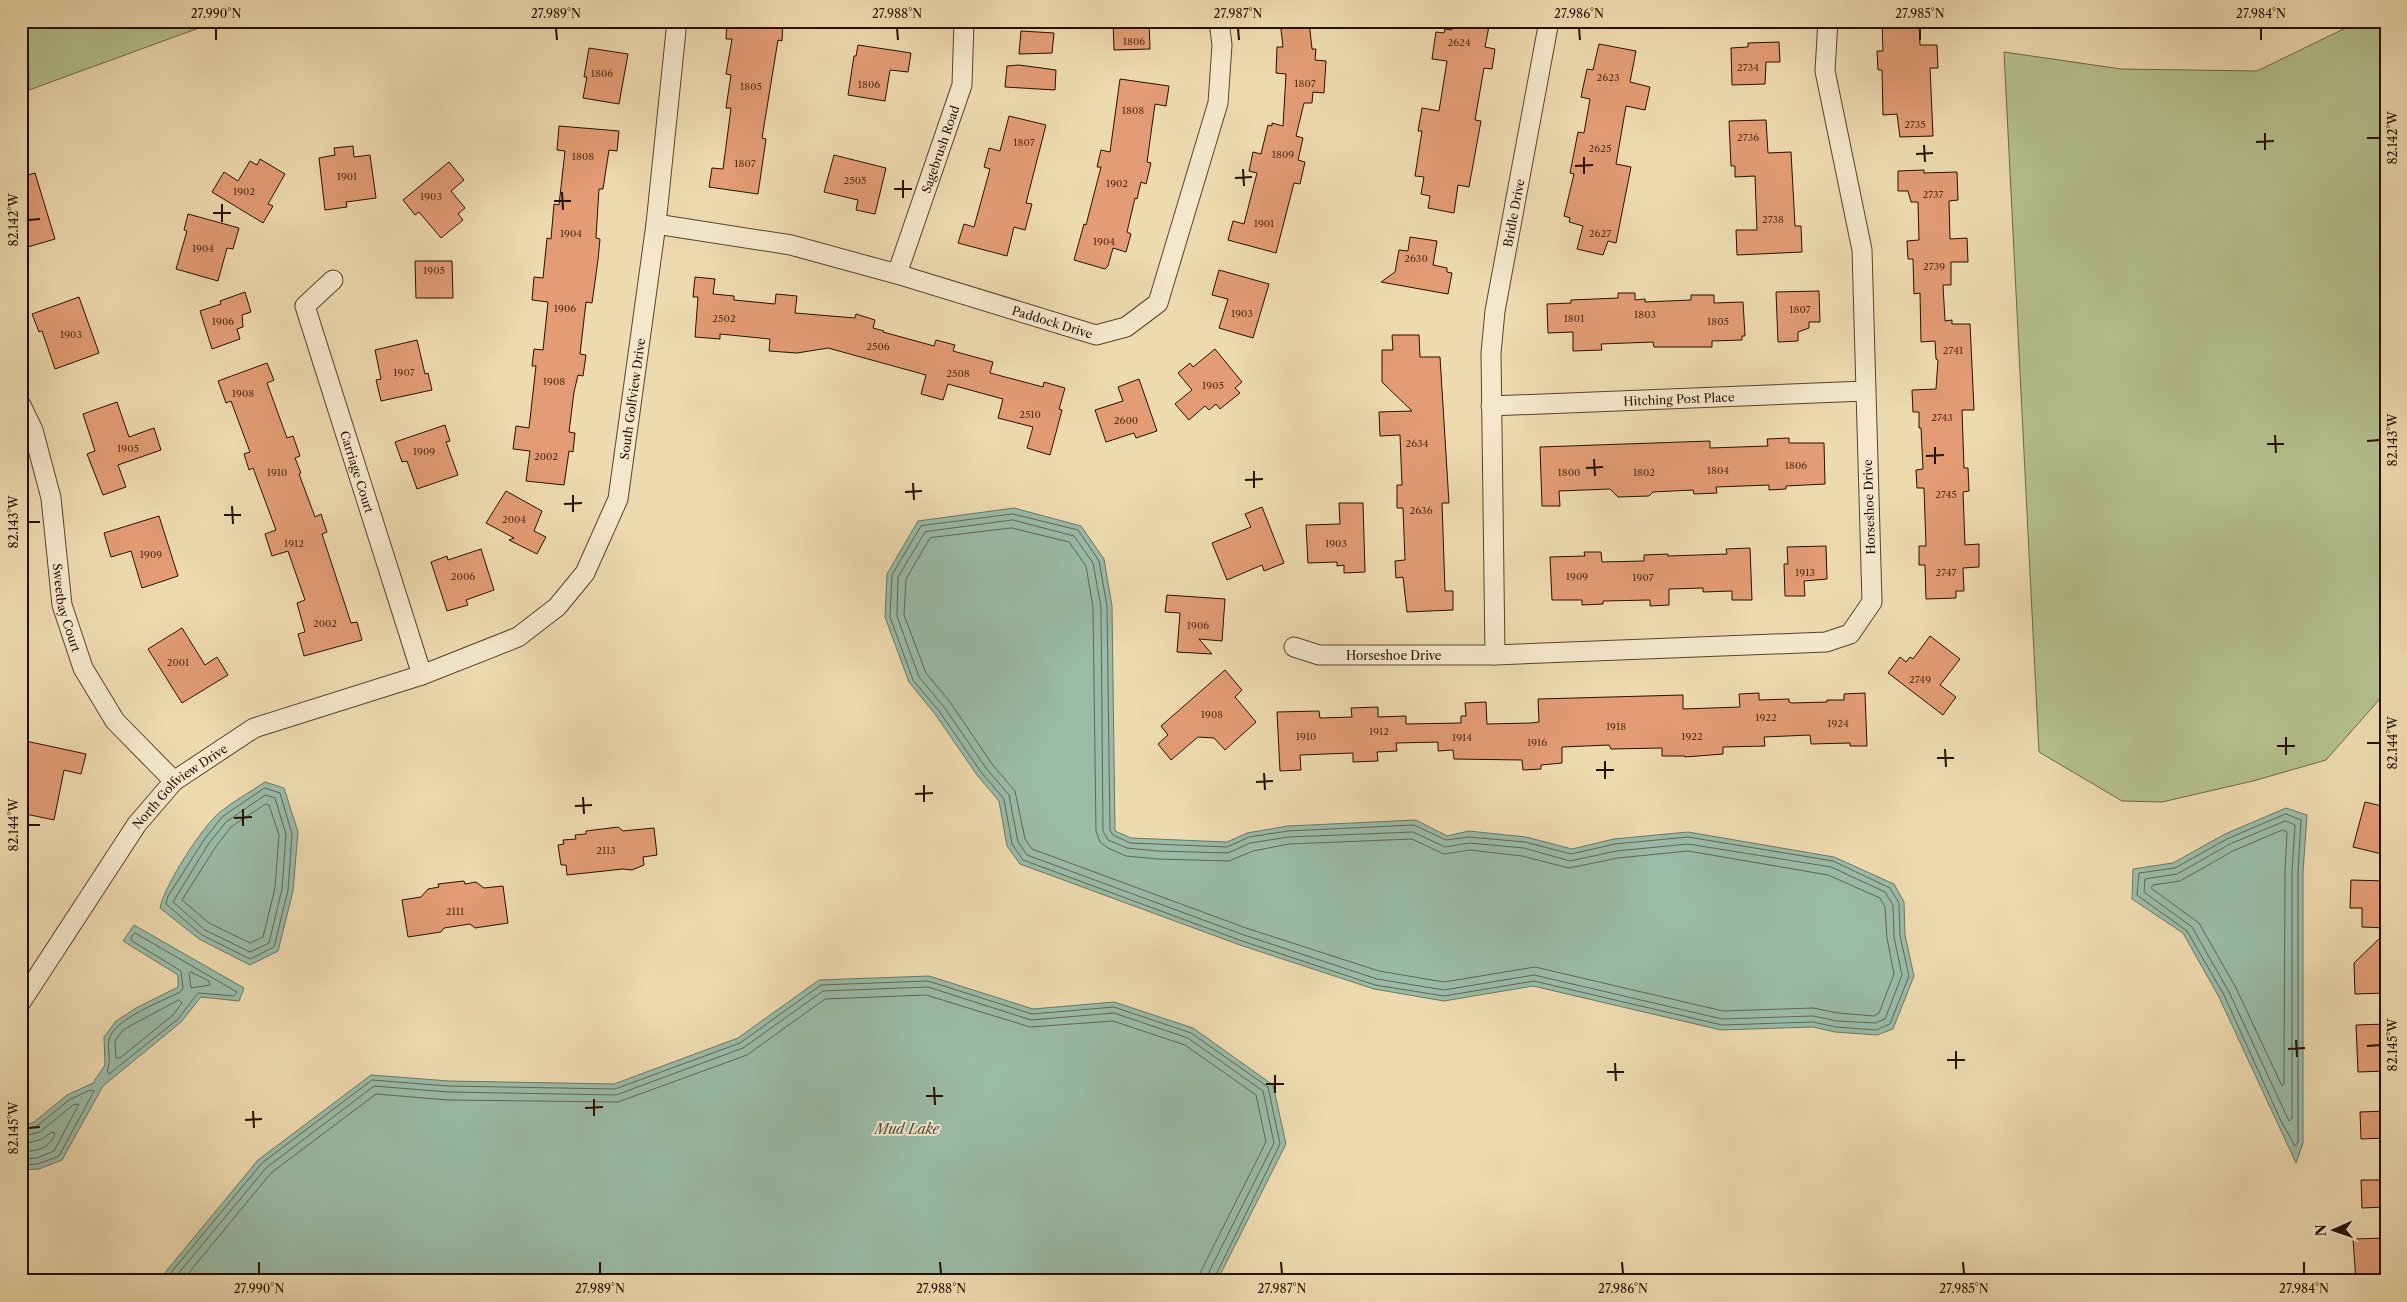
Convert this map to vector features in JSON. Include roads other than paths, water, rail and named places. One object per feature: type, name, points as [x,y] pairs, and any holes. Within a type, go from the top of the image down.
[{"type":"street","name":"South Golfview Drive","points":[[422,675],[518,637],[557,607],[585,573],[618,499],[656,224],[677,21]]},
{"type":"street","name":"Sagebrush Road","points":[[897,274],[962,85],[964,21]]},
{"type":"street","name":"Paddock Drive","points":[[656,224],[791,245],[897,274],[1096,335],[1126,327],[1158,303],[1218,103],[1222,45],[1219,21]]},
{"type":"street","name":"Bridle Drive","points":[[1491,406],[1491,353],[1495,311],[1549,21]]},
{"type":"street","name":"Horseshoe Drive","points":[[1294,647],[1320,656],[1495,655],[1826,642],[1850,634],[1872,602],[1862,250],[1825,71],[1828,21]]},
{"type":"street","name":"Carriage Court","points":[[333,280],[305,306],[422,675]]},
{"type":"street","name":"Hitching Post Place","points":[[1491,406],[1865,391]]},
{"type":"street","name":"Sweetbay Court","points":[[21,405],[33,430],[51,498],[62,605],[83,668],[115,720],[174,781]]},
{"type":"street","points":[[1491,406],[1495,655]]},
{"type":"street","name":"North Golfview Drive","points":[[21,1002],[137,824],[174,781],[254,728],[422,675]]},
{"type":"water","points":[[1014,508],[1081,526],[1104,559],[1112,606],[1115,831],[1131,838],[1227,842],[1247,833],[1288,826],[1416,820],[1447,836],[1469,831],[1526,837],[1572,849],[1614,839],[1688,832],[1834,857],[1894,884],[1904,902],[1905,935],[1914,976],[1893,1029],[1877,1035],[1835,1032],[1813,1027],[1721,1030],[1533,986],[1444,1001],[1374,989],[1240,945],[1020,864],[1007,846],[999,801],[977,775],[935,714],[909,682],[885,617],[887,574],[918,521]]},
{"type":"water","points":[[265,782],[284,788],[298,832],[293,891],[278,951],[250,965],[199,939],[160,908],[176,872],[194,843],[212,820],[225,808]]},
{"type":"water","points":[[2286,808],[2307,815],[2303,872],[2303,1143],[2296,1163],[2219,997],[2183,933],[2132,899],[2133,869],[2173,863],[2225,834]]},
{"type":"water","points":[[134,925],[244,988],[239,1001],[201,997],[181,1022],[103,1086],[62,1160],[39,1169],[21,1170],[21,1127],[34,1122],[67,1095],[93,1083],[105,1065],[104,1037],[116,1021],[138,1007],[178,987],[178,975],[123,941]]},
{"type":"water","name":"Mud Lake","points":[[929,976],[1033,1009],[1114,1002],[1193,1028],[1273,1085],[1286,1144],[1217,1281],[158,1281],[258,1160],[371,1075],[449,1081],[614,1084],[738,1038],[819,980]]}]
